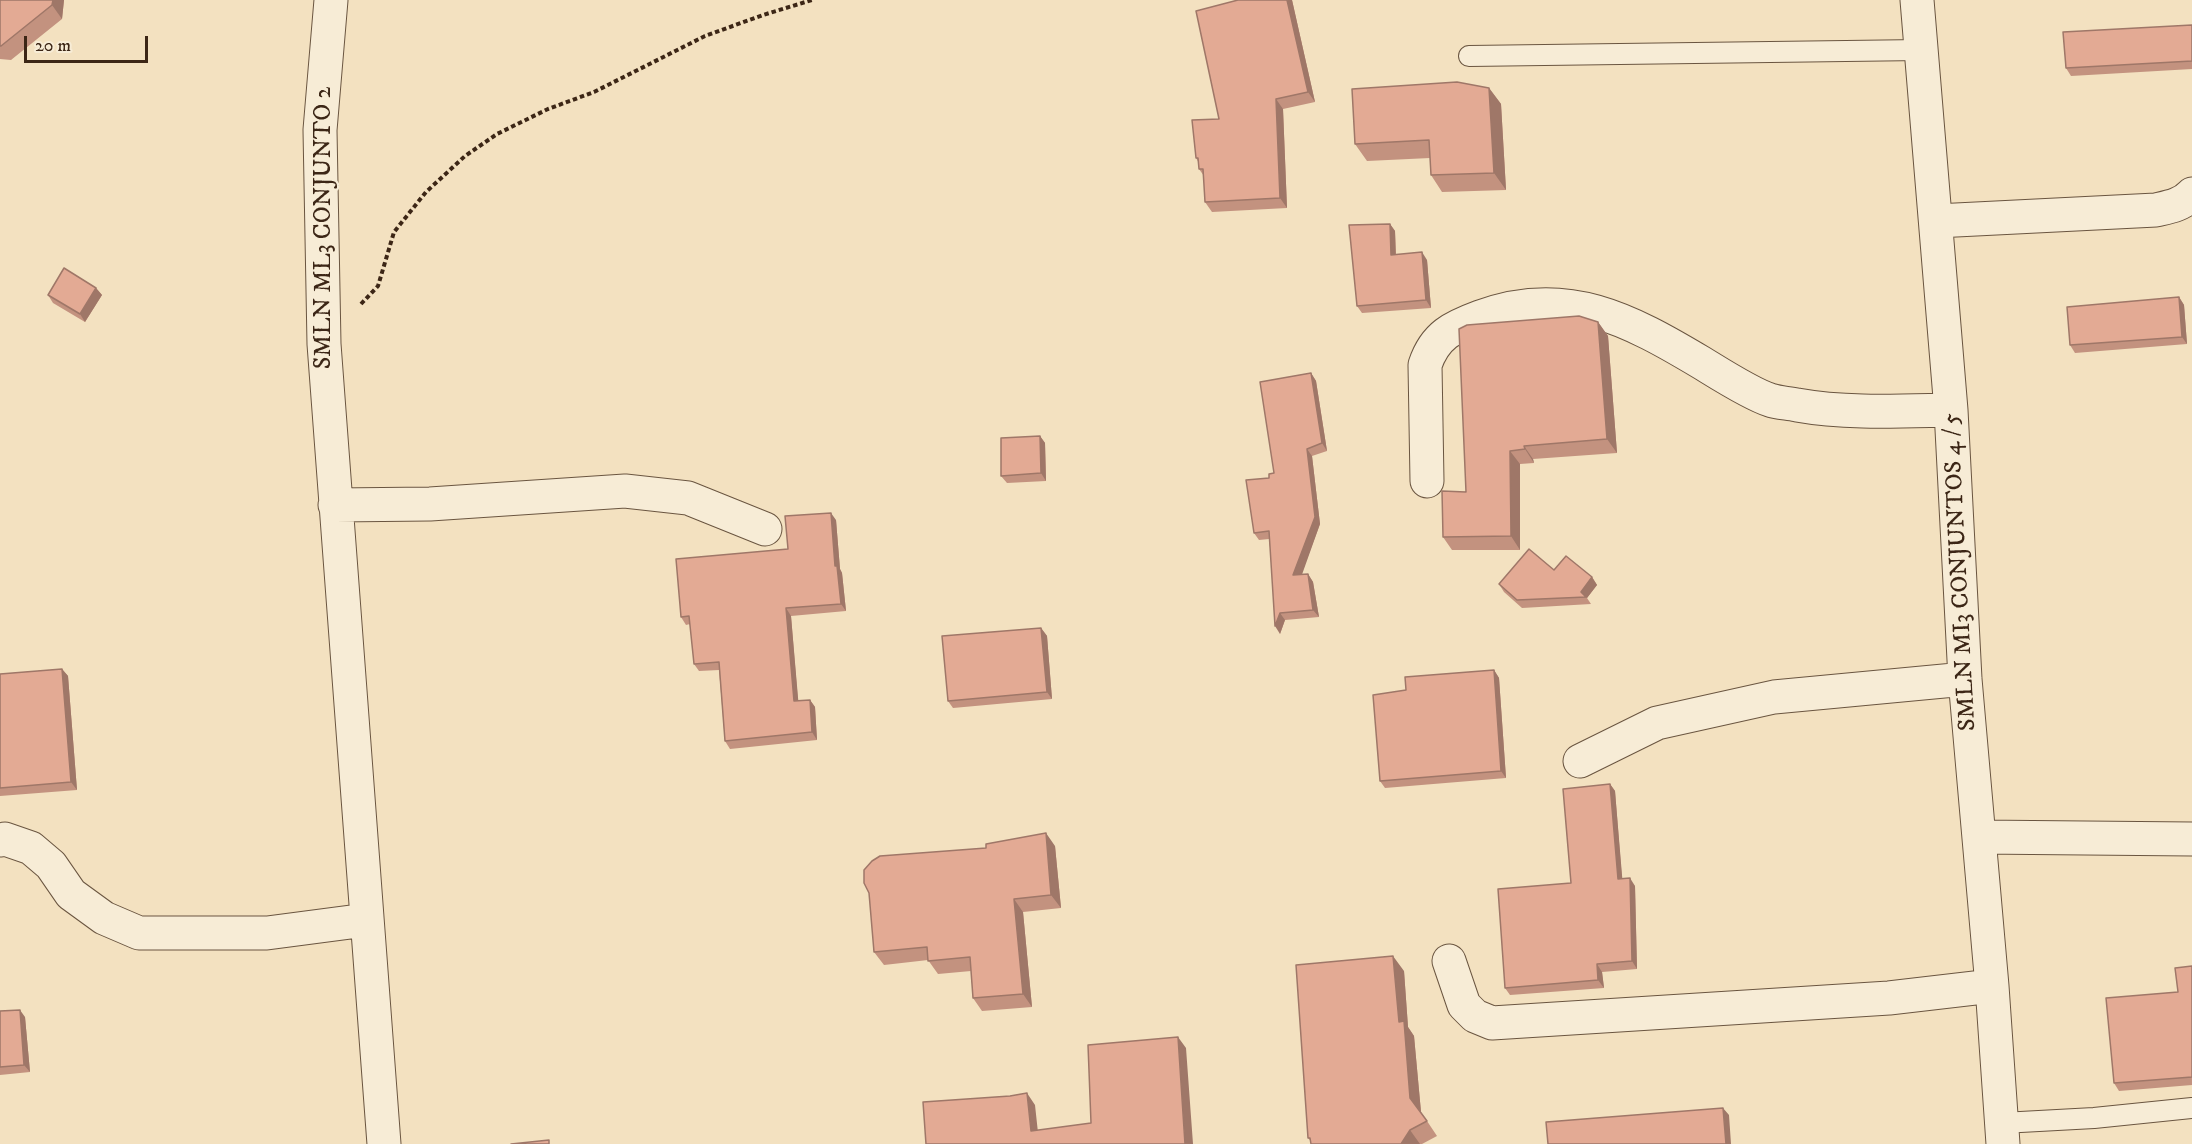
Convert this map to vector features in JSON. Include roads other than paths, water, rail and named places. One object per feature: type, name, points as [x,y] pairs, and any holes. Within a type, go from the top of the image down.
[{"type":"street","name":"SMLN ML3 CONJUNTO 2","points":[[331,0],[320,130],[324,344],[384,1144]]},
{"type":"street","name":"SMLN MI3 CONJUNTOS 4 / 5","points":[[1917,0],[1951,410],[1965,679],[2003,1134]]},
{"type":"street","points":[[1936,222],[2156,210],[2174,206],[2192,194]]},
{"type":"street","points":[[1427,481],[1425,365],[1430,350],[1452,329],[1499,310],[1536,305],[1564,305],[1616,317],[1770,400],[1813,408],[1861,411],[1951,410]]},
{"type":"street","points":[[335,505],[430,504],[625,491],[688,498],[765,529]]},
{"type":"street","points":[[1580,761],[1657,723],[1774,697],[1965,679]]},
{"type":"street","points":[[1979,837],[2192,839]]},
{"type":"street","points":[[0,840],[5,839],[31,848],[51,865],[71,894],[104,918],[140,933],[267,933],[366,920]]},
{"type":"street","points":[[1449,960],[1464,1005],[1475,1016],[1492,1023],[1889,998],[1992,986]]},
{"type":"lane","points":[[1469,56],[1921,50]]},
{"type":"lane","points":[[2003,1134],[2094,1118],[2192,1108]]}]
